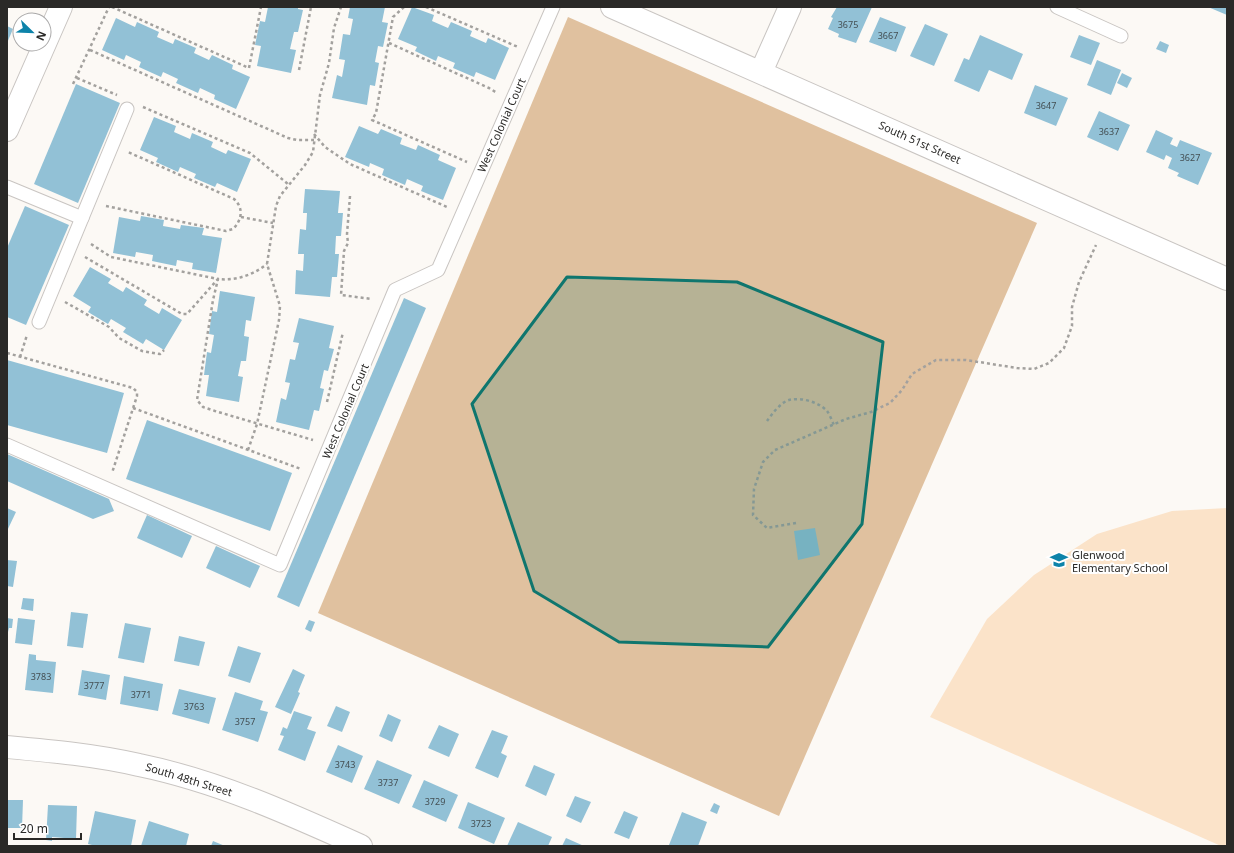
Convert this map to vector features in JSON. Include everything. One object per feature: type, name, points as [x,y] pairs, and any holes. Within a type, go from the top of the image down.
[{"type":"street","points":[[9,122],[62,7]]},
{"type":"street","name":"South 51st Street","points":[[612,7],[1227,279]]},
{"type":"street","points":[[761,72],[790,7]]},
{"type":"street","name":"South 48th Street","points":[[7,747],[88,756],[140,765],[181,776],[244,796],[362,846]]},
{"type":"lane","name":"West Colonial Court","points":[[7,445],[280,565],[395,290],[438,270],[553,7]]},
{"type":"lane","points":[[1056,7],[1121,36]]},
{"type":"lane","points":[[39,322],[129,104]]},
{"type":"lane","points":[[7,188],[82,218]]},
{"type":"path","points":[[73,84],[110,7],[249,68],[261,7]]},
{"type":"path","points":[[299,70],[311,7]]},
{"type":"path","points":[[248,450],[257,424],[279,320],[280,306],[267,264],[273,223],[280,196],[288,184],[305,165],[313,152],[314,134],[320,95],[329,64],[334,28],[341,7]]},
{"type":"path","points":[[404,7],[393,17],[376,113],[372,120],[482,169]]},
{"type":"path","points":[[426,7],[533,53]]},
{"type":"path","points":[[389,43],[489,88],[492,91],[512,100]]},
{"type":"path","points":[[90,50],[288,138],[297,140],[314,140]]},
{"type":"path","points":[[77,78],[129,104],[250,153],[288,184]]},
{"type":"path","points":[[314,134],[325,147],[350,164],[462,214]]},
{"type":"path","points":[[102,204],[109,208],[226,231],[233,229],[240,217],[241,209],[234,199],[125,150]]},
{"type":"path","points":[[350,196],[347,234],[348,243],[344,251],[341,295],[391,301]]},
{"type":"path","points":[[240,217],[273,223]]},
{"type":"path","points":[[796,523],[767,528],[753,515],[754,489],[763,462],[775,450],[846,419],[871,412],[890,403],[902,390],[912,374],[936,360],[966,360],[1034,369],[1049,363],[1064,348],[1072,326],[1072,307],[1079,282],[1105,224]]},
{"type":"path","points":[[75,234],[111,257],[218,279],[231,280],[240,278],[267,264]]},
{"type":"path","points":[[69,250],[86,258],[182,314],[186,314],[191,311],[218,279]]},
{"type":"path","points":[[218,279],[213,300],[197,400],[204,407],[330,445]]},
{"type":"path","points":[[50,294],[109,327],[119,338],[142,351],[160,354],[164,350]]},
{"type":"path","points":[[326,405],[344,332]]},
{"type":"path","points":[[7,353],[133,388],[137,392],[107,489]]},
{"type":"path","points":[[767,421],[775,410],[788,400],[801,400],[814,402],[827,412],[834,425]]},
{"type":"path","points":[[133,408],[318,476]]},
{"type":"highlighted area","points":[[567,277],[737,282],[883,342],[862,524],[768,647],[619,642],[534,591],[472,404]]},
{"type":"shaded area","points":[[568,17],[1037,223],[779,816],[318,613]]},
{"type":"shaded area","points":[[1227,508],[1227,846],[1221,846],[930,717],[987,619],[1034,575],[1097,534],[1172,511]]},
{"type":"building","points":[[268,7],[298,7],[298,9],[303,10],[298,32],[294,32],[290,49],[296,50],[291,73],[257,66],[261,46],[255,45],[260,21],[265,22]]},
{"type":"building","points":[[350,7],[385,7],[382,22],[388,23],[383,47],[378,46],[375,62],[379,63],[375,86],[370,85],[367,105],[332,98],[337,75],[342,77],[345,60],[339,59],[343,34],[350,35],[353,19],[348,18]]},
{"type":"building","points":[[412,7],[434,15],[432,21],[448,28],[451,22],[472,31],[470,36],[486,43],[488,38],[509,48],[495,80],[476,72],[474,77],[453,68],[455,63],[438,56],[436,61],[415,51],[417,47],[398,39]]},
{"type":"building","points":[[837,7],[872,7],[856,43],[838,37],[839,34],[828,29],[833,18],[831,17]]},
{"type":"building","points":[[1208,7],[1227,7],[1227,15]]},
{"type":"building","points":[[880,17],[906,27],[896,52],[869,42]]},
{"type":"building","points":[[116,18],[135,27],[137,22],[159,32],[157,37],[173,44],[175,39],[196,48],[194,53],[209,60],[212,55],[233,65],[232,69],[250,77],[236,109],[214,99],[215,95],[200,88],[198,93],[176,83],[178,79],[163,72],[161,77],[139,67],[141,62],[126,55],[124,60],[102,50]]},
{"type":"building","points":[[925,24],[948,34],[934,66],[910,56]]},
{"type":"building","points":[[7,26],[12,28],[12,31],[7,43]]},
{"type":"building","points":[[980,35],[1023,54],[1012,80],[989,70],[979,92],[954,81],[964,58],[969,60]]},
{"type":"building","points":[[1079,35],[1100,43],[1091,65],[1070,57]]},
{"type":"building","points":[[1160,41],[1169,45],[1166,53],[1156,49]]},
{"type":"building","points":[[1097,60],[1121,70],[1111,95],[1087,85]]},
{"type":"building","points":[[1122,73],[1132,78],[1127,88],[1117,83]]},
{"type":"building","points":[[76,84],[120,103],[78,203],[34,184]]},
{"type":"building","points":[[1035,85],[1068,98],[1056,126],[1024,113]]},
{"type":"building","points":[[1099,111],[1130,125],[1118,151],[1087,137]]},
{"type":"building","points":[[154,117],[176,126],[174,132],[190,139],[192,133],[213,142],[211,147],[226,154],[228,150],[251,159],[237,192],[217,183],[215,187],[194,178],[196,174],[180,167],[178,172],[156,162],[158,158],[140,150]]},
{"type":"building","points":[[359,126],[378,134],[381,129],[402,138],[400,144],[416,150],[418,145],[440,155],[438,160],[456,168],[443,200],[421,191],[423,186],[407,179],[405,185],[382,175],[384,169],[370,163],[369,167],[345,157]]},
{"type":"building","points":[[1156,130],[1173,138],[1170,144],[1177,147],[1180,140],[1212,153],[1198,185],[1177,176],[1179,173],[1168,168],[1172,158],[1166,155],[1164,160],[1146,152]]},
{"type":"building","points":[[305,189],[340,191],[338,213],[343,213],[341,236],[336,236],[335,254],[339,254],[337,277],[332,277],[330,297],[295,294],[296,270],[303,271],[304,254],[298,254],[300,229],[306,230],[307,213],[303,213]]},
{"type":"building","points":[[25,206],[69,225],[26,325],[7,317],[7,248]]},
{"type":"building","points":[[141,216],[164,220],[163,226],[180,229],[181,225],[204,228],[202,235],[222,238],[216,273],[192,269],[193,263],[177,260],[176,266],[152,261],[153,255],[136,252],[135,257],[113,253],[119,217],[140,221]]},
{"type":"building","points":[[90,267],[111,279],[108,283],[123,292],[126,287],[147,300],[144,305],[159,314],[162,308],[182,320],[164,350],[146,339],[143,344],[123,332],[126,328],[111,319],[108,324],[88,312],[91,307],[73,296]]},
{"type":"building","points":[[220,291],[255,297],[251,321],[246,320],[244,336],[249,337],[246,361],[241,361],[238,376],[243,377],[239,402],[206,396],[209,375],[204,375],[207,352],[211,353],[214,335],[209,334],[212,311],[217,312]]},
{"type":"building","points":[[404,298],[426,308],[299,607],[277,597]]},
{"type":"building","points":[[299,318],[334,326],[329,348],[334,349],[328,371],[324,370],[320,388],[324,389],[319,411],[314,410],[309,430],[276,422],[281,398],[286,400],[290,383],[285,382],[290,359],[295,360],[299,343],[293,342]]},
{"type":"building","points":[[7,360],[124,393],[107,453],[7,425]]},
{"type":"building","points":[[147,420],[292,473],[270,531],[126,479]]},
{"type":"building","points":[[7,454],[109,499],[114,511],[93,519],[7,481]]},
{"type":"building","points":[[7,508],[16,512],[7,531]]},
{"type":"building","points":[[147,515],[192,536],[182,558],[137,538]]},
{"type":"building","points":[[815,528],[820,555],[798,560],[794,531]]},
{"type":"building","points":[[216,546],[260,566],[250,588],[206,568]]},
{"type":"building","points":[[7,560],[17,561],[13,587],[7,586]]},
{"type":"building","points":[[23,598],[34,599],[33,611],[21,609]]},
{"type":"building","points":[[71,612],[88,614],[83,648],[67,646]]},
{"type":"building","points":[[7,618],[13,619],[12,628],[9,628],[8,632]]},
{"type":"building","points":[[18,618],[35,620],[32,645],[15,643]]},
{"type":"building","points":[[309,620],[315,622],[311,632],[305,629]]},
{"type":"building","points":[[125,623],[151,628],[144,663],[118,658]]},
{"type":"building","points":[[179,636],[205,642],[199,666],[174,661]]},
{"type":"building","points":[[238,646],[261,653],[250,683],[228,676]]},
{"type":"building","points":[[29,654],[36,655],[36,660],[56,662],[53,693],[25,690]]},
{"type":"building","points":[[293,669],[305,675],[298,692],[300,693],[291,714],[275,707]]},
{"type":"building","points":[[82,670],[110,675],[106,700],[78,695]]},
{"type":"building","points":[[124,676],[163,684],[158,711],[120,704]]},
{"type":"building","points":[[179,689],[216,698],[209,724],[172,714]]},
{"type":"building","points":[[235,692],[263,701],[260,710],[268,712],[258,742],[222,730]]},
{"type":"building","points":[[336,706],[350,712],[342,732],[327,726]]},
{"type":"building","points":[[294,711],[312,717],[307,729],[316,732],[305,761],[278,750],[284,736],[280,735],[283,727],[287,729]]},
{"type":"building","points":[[388,714],[401,720],[392,742],[379,736]]},
{"type":"building","points":[[439,725],[459,734],[449,757],[428,748]]},
{"type":"building","points":[[492,730],[508,736],[501,753],[507,756],[498,778],[475,768]]},
{"type":"building","points":[[338,745],[363,756],[352,783],[326,772]]},
{"type":"building","points":[[377,760],[412,775],[399,804],[364,789]]},
{"type":"building","points":[[534,765],[555,774],[546,796],[525,786]]},
{"type":"building","points":[[424,780],[458,795],[446,822],[412,807]]},
{"type":"building","points":[[575,796],[591,802],[581,823],[566,816]]},
{"type":"building","points":[[7,800],[23,800],[22,828],[7,828]]},
{"type":"building","points":[[468,802],[505,818],[494,844],[458,828]]},
{"type":"building","points":[[714,803],[720,806],[717,814],[710,811]]},
{"type":"building","points":[[48,805],[77,806],[76,839],[52,837],[52,841],[46,840]]},
{"type":"building","points":[[95,811],[136,820],[131,846],[96,846],[88,844]]},
{"type":"building","points":[[624,811],[638,817],[629,839],[614,833]]},
{"type":"building","points":[[682,812],[707,822],[698,846],[669,845]]},
{"type":"building","points":[[149,821],[189,834],[186,846],[141,846]]},
{"type":"building","points":[[518,822],[552,837],[548,846],[507,846]]},
{"type":"building","points":[[566,838],[584,846],[562,846]]},
{"type":"building","points":[[213,841],[225,846],[211,846]]},
{"type":"place","name":"Glenwood Elementary School","points":[[1059,560]]}]
